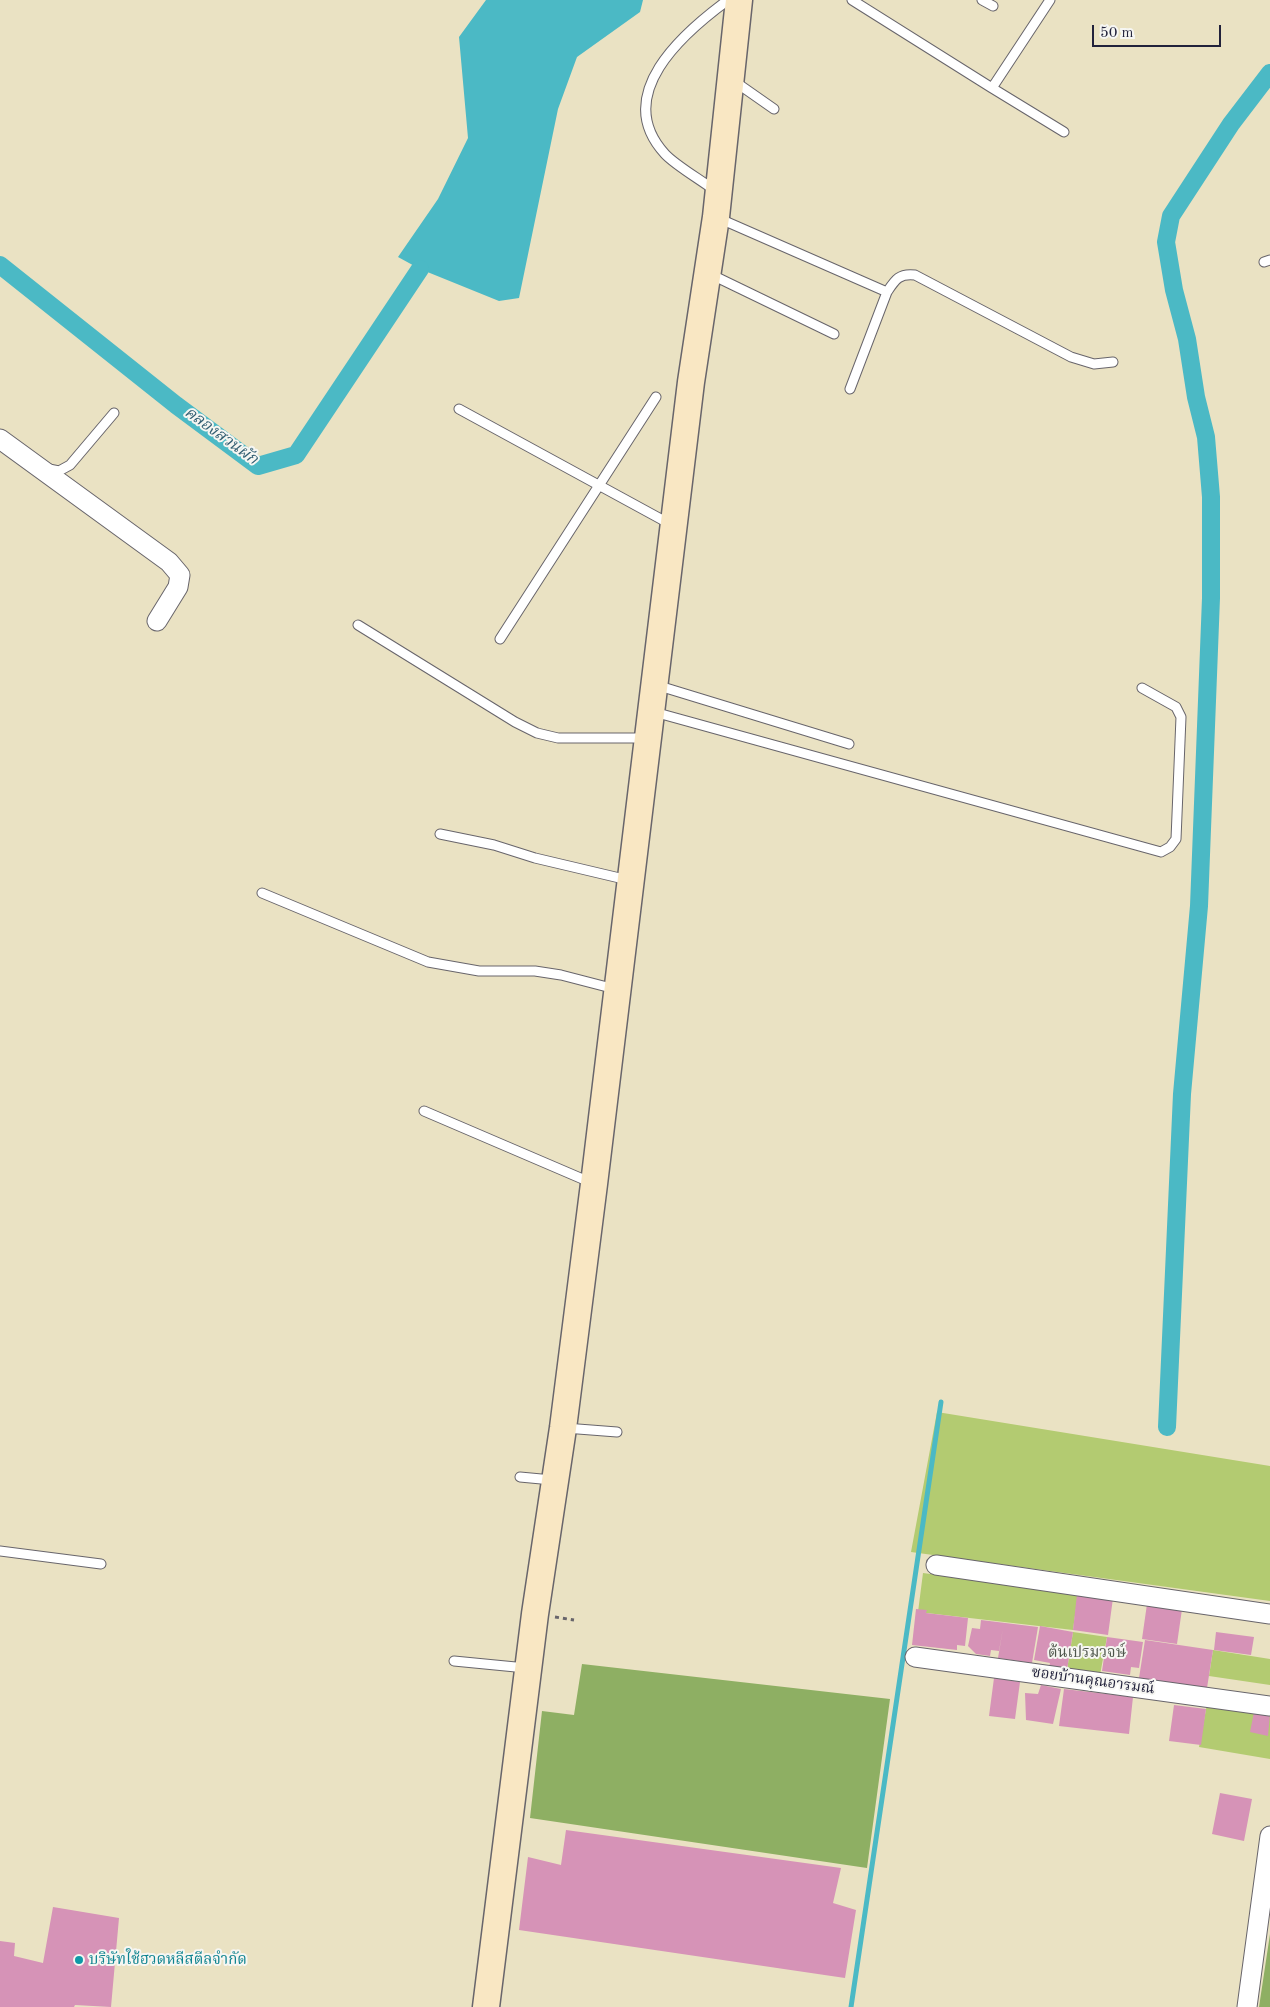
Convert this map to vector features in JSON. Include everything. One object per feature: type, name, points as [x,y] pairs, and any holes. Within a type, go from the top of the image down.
[{"type":"street","points":[[486,2007],[528,1668],[563,1428],[594,1184],[692,382],[717,205],[739,0]]},
{"type":"street","points":[[0,439],[169,562],[180,575],[178,586],[157,621]]},
{"type":"street","points":[[936,1565],[1270,1614]]},
{"type":"street","name":"ซอยบ้านคุณอารมณ์","points":[[915,1657],[1270,1706]]},
{"type":"street","points":[[1247,2007],[1270,1836]]},
{"type":"lane","points":[[728,0],[698,22],[675,46],[657,70],[646,95],[647,126],[665,154],[717,205],[888,292]]},
{"type":"lane","points":[[852,0],[1064,132]]},
{"type":"lane","points":[[982,0],[993,6]]},
{"type":"lane","points":[[992,88],[1050,0]]},
{"type":"lane","points":[[731,80],[774,109]]},
{"type":"lane","points":[[708,273],[834,334]]},
{"type":"lane","points":[[850,389],[888,292],[896,278],[906,274],[915,275],[1071,357],[1094,364],[1114,362]]},
{"type":"lane","points":[[500,639],[656,397]]},
{"type":"lane","points":[[459,409],[674,526]]},
{"type":"lane","points":[[39,468],[59,471],[70,465],[114,413]]},
{"type":"lane","points":[[358,625],[515,722],[537,733],[558,738],[648,738]]},
{"type":"lane","points":[[656,685],[849,744]]},
{"type":"lane","points":[[651,712],[1161,852],[1170,847],[1176,839],[1181,717],[1176,707],[1142,688]]},
{"type":"lane","points":[[440,834],[494,845],[535,858],[631,880]]},
{"type":"lane","points":[[262,893],[428,962],[479,970],[544,972],[617,990]]},
{"type":"lane","points":[[424,1112],[594,1184]]},
{"type":"lane","points":[[563,1428],[617,1432]]},
{"type":"lane","points":[[520,1477],[555,1480]]},
{"type":"lane","points":[[0,1551],[101,1564]]},
{"type":"lane","points":[[454,1662],[528,1668]]},
{"type":"green space","points":[[937,1412],[1270,1466],[1270,1601],[911,1552]]},
{"type":"green space","points":[[923,1573],[1078,1594],[1073,1630],[918,1612]]},
{"type":"green space","name":"ต้นเปรมวจษ์","points":[[1073,1632],[1107,1637],[1100,1675],[1067,1670]]},
{"type":"green space","points":[[1213,1650],[1270,1659],[1270,1685],[1209,1676]]},
{"type":"green space","points":[[582,1664],[890,1699],[867,1868],[530,1818],[542,1711],[574,1715]]},
{"type":"green space","points":[[1207,1704],[1270,1712],[1270,1759],[1199,1747]]},
{"type":"green space","points":[[1270,1934],[1270,2007],[1259,2007]]},
{"type":"water","points":[[486,0],[643,0],[640,12],[577,57],[558,109],[519,298],[499,301],[420,269],[398,257],[438,199],[468,138],[459,37]]},
{"type":"building","points":[[1077,1594],[1113,1598],[1108,1635],[1073,1630]]},
{"type":"building","points":[[1147,1604],[1182,1609],[1177,1644],[1142,1639]]},
{"type":"building","points":[[916,1609],[927,1610],[926,1613],[968,1618],[965,1646],[957,1645],[957,1650],[912,1645]]},
{"type":"building","points":[[981,1620],[1038,1627],[1032,1663],[998,1658],[1003,1628],[999,1651],[991,1650],[990,1656],[976,1654],[968,1646],[972,1628],[980,1629]]},
{"type":"building","points":[[1040,1626],[1073,1632],[1067,1670],[1049,1667],[1050,1663],[1034,1660]]},
{"type":"building","points":[[1216,1632],[1254,1637],[1251,1655],[1214,1650]]},
{"type":"building","points":[[1107,1637],[1143,1642],[1139,1668],[1131,1667],[1130,1675],[1102,1671]]},
{"type":"building","points":[[1145,1640],[1213,1650],[1207,1688],[1139,1678]]},
{"type":"building","points":[[994,1678],[1020,1682],[1015,1719],[989,1716]]},
{"type":"building","points":[[1041,1685],[1061,1689],[1053,1724],[1026,1720],[1025,1693],[1038,1694]]},
{"type":"building","points":[[1064,1689],[1133,1697],[1129,1734],[1059,1726]]},
{"type":"building","points":[[1174,1705],[1206,1709],[1201,1745],[1169,1741]]},
{"type":"building","points":[[1254,1712],[1270,1714],[1268,1736],[1250,1732]]},
{"type":"building","points":[[1220,1793],[1252,1799],[1244,1841],[1212,1834]]},
{"type":"building","points":[[566,1830],[841,1868],[833,1903],[856,1910],[845,1978],[519,1930],[528,1857],[561,1865]]},
{"type":"building","name":"บริษัทใช้ฮวดหลีสตีลจำกัด","points":[[53,1907],[119,1918],[111,2007],[75,2005],[74,2007],[0,2007],[0,1941],[15,1943],[14,1956],[43,1963]]},
{"type":"waterway","points":[[1167,1427],[1182,1094],[1199,906],[1211,598],[1211,497],[1206,437],[1196,397],[1187,339],[1174,290],[1166,242],[1171,216],[1231,124],[1270,73]]},
{"type":"waterway","name":"คลองสวนผัก","points":[[0,265],[176,405],[258,466],[296,455],[420,269]]},
{"type":"waterway","points":[[851,2007],[941,1402]]},
{"type":"place","name":"บริษัทใช้ฮวดหลีสตีลจำกัด","points":[[79,1960]]}]
